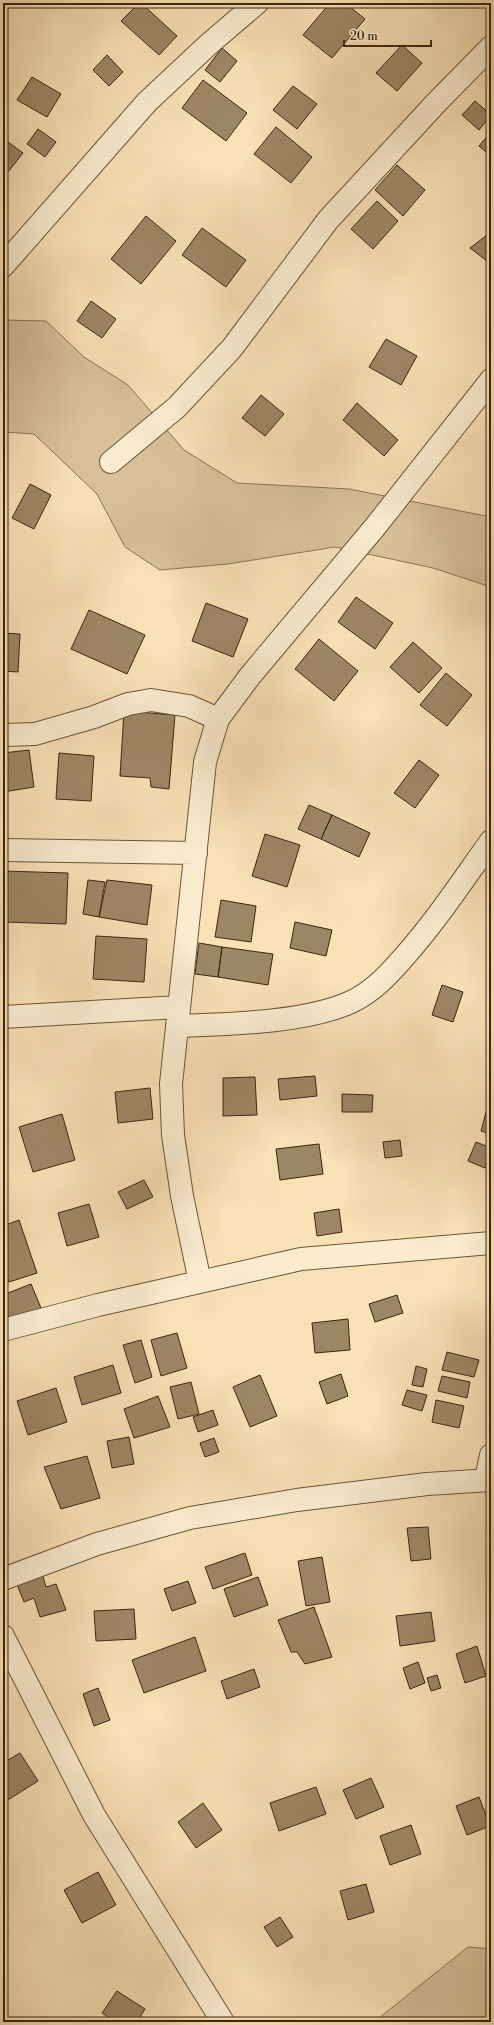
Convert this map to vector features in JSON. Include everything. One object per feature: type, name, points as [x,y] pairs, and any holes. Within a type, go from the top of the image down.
[{"type":"street","points":[[3,266],[147,102],[209,44],[257,3]]},
{"type":"street","points":[[111,462],[177,407],[232,348],[328,220],[436,103],[491,47]]},
{"type":"street","points":[[200,1282],[182,1196],[174,1135],[171,1084],[205,762],[218,719],[250,676],[375,527],[491,380]]},
{"type":"street","points":[[3,735],[34,734],[94,717],[128,704],[151,700],[189,706],[218,719]]},
{"type":"street","points":[[3,1017],[178,1016],[226,1024],[304,1015],[330,1010],[352,1002],[380,984],[428,930],[491,840]]},
{"type":"street","points":[[3,850],[196,853]]},
{"type":"street","points":[[3,1330],[98,1305],[301,1259],[491,1243]]},
{"type":"street","points":[[3,1579],[98,1544],[190,1518],[297,1500],[427,1484],[489,1480],[491,1455]]},
{"type":"street","points":[[3,1636],[94,1815],[223,2022]]},
{"type":"shaded area","points":[[3,320],[46,321],[84,357],[128,385],[184,450],[237,483],[349,489],[491,517],[491,587],[433,568],[335,547],[228,564],[160,570],[125,547],[97,494],[34,434],[3,432]]},
{"type":"shaded area","points":[[468,1947],[491,1949],[491,2022],[374,2022]]},
{"type":"building","points":[[139,3],[141,3],[177,36],[159,55],[121,21]]},
{"type":"building","points":[[330,3],[345,3],[365,19],[332,58],[303,35]]},
{"type":"building","points":[[402,45],[422,63],[397,91],[376,73]]},
{"type":"building","points":[[222,48],[237,61],[220,82],[205,70]]},
{"type":"building","points":[[107,55],[123,72],[109,86],[93,70]]},
{"type":"building","points":[[32,77],[61,94],[47,117],[17,100]]},
{"type":"building","points":[[203,80],[247,113],[226,141],[182,108]]},
{"type":"building","points":[[293,86],[317,104],[297,129],[273,110]]},
{"type":"building","points":[[475,101],[491,115],[479,130],[462,115]]},
{"type":"building","points":[[276,127],[312,157],[291,183],[254,154]]},
{"type":"building","points":[[38,129],[56,142],[45,157],[27,144]]},
{"type":"building","points":[[491,132],[491,156],[479,146]]},
{"type":"building","points":[[4,139],[23,153],[3,177]]},
{"type":"building","points":[[397,165],[425,190],[403,216],[375,190]]},
{"type":"building","points":[[377,201],[398,221],[373,249],[351,229]]},
{"type":"building","points":[[146,216],[176,241],[141,284],[111,259]]},
{"type":"building","points":[[202,228],[246,260],[226,287],[182,255]]},
{"type":"building","points":[[491,232],[491,264],[470,248]]},
{"type":"building","points":[[91,301],[116,319],[102,338],[77,321]]},
{"type":"building","points":[[386,339],[417,356],[401,385],[369,367]]},
{"type":"building","points":[[261,395],[284,414],[265,436],[242,418]]},
{"type":"building","points":[[357,403],[398,440],[384,456],[343,420]]},
{"type":"building","points":[[30,484],[51,495],[34,529],[12,518]]},
{"type":"building","points":[[356,597],[393,623],[375,649],[338,622]]},
{"type":"building","points":[[206,603],[248,619],[233,657],[192,641]]},
{"type":"building","points":[[89,610],[145,635],[127,674],[71,649]]},
{"type":"building","points":[[3,633],[20,634],[18,672],[3,671]]},
{"type":"building","points":[[319,639],[358,671],[334,701],[295,669]]},
{"type":"building","points":[[413,642],[442,668],[419,693],[390,667]]},
{"type":"building","points":[[446,673],[472,695],[447,726],[420,705]]},
{"type":"building","points":[[124,711],[175,715],[169,789],[151,787],[150,778],[120,776]]},
{"type":"building","points":[[29,750],[34,787],[3,792],[3,753]]},
{"type":"building","points":[[59,753],[94,756],[91,801],[56,799]]},
{"type":"building","points":[[419,760],[439,775],[415,808],[394,793]]},
{"type":"building","points":[[309,805],[332,815],[321,839],[298,829]]},
{"type":"building","points":[[332,815],[370,833],[359,857],[321,839]]},
{"type":"building","points":[[265,834],[300,845],[287,887],[252,876]]},
{"type":"building","points":[[3,871],[68,873],[66,924],[3,922]]},
{"type":"building","points":[[88,880],[105,882],[99,917],[83,914]]},
{"type":"building","points":[[107,880],[152,885],[147,925],[99,917]]},
{"type":"building","points":[[221,900],[256,906],[251,942],[215,937]]},
{"type":"building","points":[[295,922],[332,930],[326,956],[290,948]]},
{"type":"building","points":[[96,936],[147,939],[144,982],[93,979]]},
{"type":"building","points":[[199,943],[222,947],[218,977],[195,974]]},
{"type":"building","points":[[222,947],[273,954],[268,985],[218,977]]},
{"type":"building","points":[[442,985],[463,992],[453,1022],[432,1015]]},
{"type":"building","points":[[315,1076],[317,1096],[280,1100],[278,1079]]},
{"type":"building","points":[[255,1077],[257,1115],[223,1116],[223,1078]]},
{"type":"building","points":[[150,1088],[153,1119],[118,1123],[115,1092]]},
{"type":"building","points":[[342,1094],[373,1095],[372,1112],[342,1112]]},
{"type":"building","points":[[488,1105],[491,1106],[491,1134],[481,1131]]},
{"type":"building","points":[[62,1114],[75,1160],[33,1172],[19,1127]]},
{"type":"building","points":[[400,1140],[402,1156],[385,1158],[383,1142]]},
{"type":"building","points":[[476,1142],[491,1148],[485,1168],[468,1161]]},
{"type":"building","points":[[319,1144],[323,1174],[280,1180],[276,1149]]},
{"type":"building","points":[[144,1180],[153,1197],[127,1209],[118,1192]]},
{"type":"building","points":[[89,1204],[99,1237],[67,1246],[58,1213]]},
{"type":"building","points":[[339,1209],[342,1232],[317,1236],[314,1213]]},
{"type":"building","points":[[19,1220],[37,1273],[9,1282],[3,1264],[3,1226]]},
{"type":"building","points":[[31,1284],[41,1308],[10,1321],[3,1304],[3,1295]]},
{"type":"building","points":[[397,1295],[403,1313],[375,1322],[369,1304]]},
{"type":"building","points":[[348,1319],[350,1350],[315,1353],[312,1323]]},
{"type":"building","points":[[177,1333],[187,1368],[161,1376],[151,1340]]},
{"type":"building","points":[[141,1340],[152,1377],[135,1383],[123,1345]]},
{"type":"building","points":[[447,1352],[479,1360],[474,1377],[442,1370]]},
{"type":"building","points":[[113,1365],[121,1393],[82,1405],[74,1377]]},
{"type":"building","points":[[416,1366],[427,1369],[423,1387],[412,1385]]},
{"type":"building","points":[[341,1374],[348,1396],[327,1404],[319,1382]]},
{"type":"building","points":[[260,1375],[277,1416],[250,1427],[233,1387]]},
{"type":"building","points":[[442,1376],[470,1382],[467,1398],[438,1391]]},
{"type":"building","points":[[191,1382],[199,1414],[178,1419],[170,1387]]},
{"type":"building","points":[[56,1388],[67,1422],[28,1435],[17,1401]]},
{"type":"building","points":[[407,1390],[427,1395],[422,1411],[402,1405]]},
{"type":"building","points":[[158,1396],[170,1427],[134,1438],[124,1409]]},
{"type":"building","points":[[436,1400],[464,1406],[459,1428],[432,1422]]},
{"type":"building","points":[[213,1410],[218,1425],[198,1432],[193,1417]]},
{"type":"building","points":[[129,1437],[134,1464],[112,1468],[107,1441]]},
{"type":"building","points":[[214,1438],[219,1452],[205,1457],[200,1443]]},
{"type":"building","points":[[87,1456],[100,1498],[61,1509],[44,1467]]},
{"type":"building","points":[[428,1527],[431,1559],[411,1561],[407,1528]]},
{"type":"building","points":[[245,1553],[252,1575],[213,1589],[205,1567]]},
{"type":"building","points":[[322,1557],[330,1602],[306,1606],[298,1561]]},
{"type":"building","points":[[42,1573],[46,1587],[56,1584],[66,1610],[40,1617],[34,1598],[24,1602],[16,1582]]},
{"type":"building","points":[[258,1577],[268,1605],[234,1617],[224,1589]]},
{"type":"building","points":[[188,1581],[196,1603],[172,1611],[164,1589]]},
{"type":"building","points":[[314,1607],[332,1657],[305,1664],[297,1652],[291,1652],[278,1620]]},
{"type":"building","points":[[134,1609],[136,1639],[96,1641],[94,1611]]},
{"type":"building","points":[[431,1612],[435,1641],[400,1646],[396,1616]]},
{"type":"building","points":[[195,1637],[206,1671],[144,1693],[132,1660]]},
{"type":"building","points":[[477,1646],[486,1676],[465,1683],[456,1654]]},
{"type":"building","points":[[418,1662],[425,1683],[410,1689],[403,1668]]},
{"type":"building","points":[[254,1669],[260,1687],[227,1699],[221,1681]]},
{"type":"building","points":[[437,1675],[441,1688],[431,1691],[427,1678]]},
{"type":"building","points":[[98,1688],[110,1720],[94,1726],[83,1694]]},
{"type":"building","points":[[20,1753],[38,1781],[3,1803],[3,1763]]},
{"type":"building","points":[[371,1778],[384,1807],[356,1819],[343,1790]]},
{"type":"building","points":[[316,1787],[326,1814],[279,1831],[270,1803]]},
{"type":"building","points":[[479,1797],[490,1826],[467,1835],[456,1806]]},
{"type":"building","points":[[203,1803],[222,1830],[196,1848],[178,1822]]},
{"type":"building","points":[[411,1825],[421,1854],[390,1865],[380,1836]]},
{"type":"building","points":[[98,1872],[116,1905],[82,1923],[64,1890]]},
{"type":"building","points":[[366,1884],[374,1912],[348,1920],[340,1891]]},
{"type":"building","points":[[280,1917],[293,1937],[277,1947],[264,1927]]},
{"type":"building","points":[[117,1991],[145,2009],[137,2022],[116,2022],[102,2013]]}]
